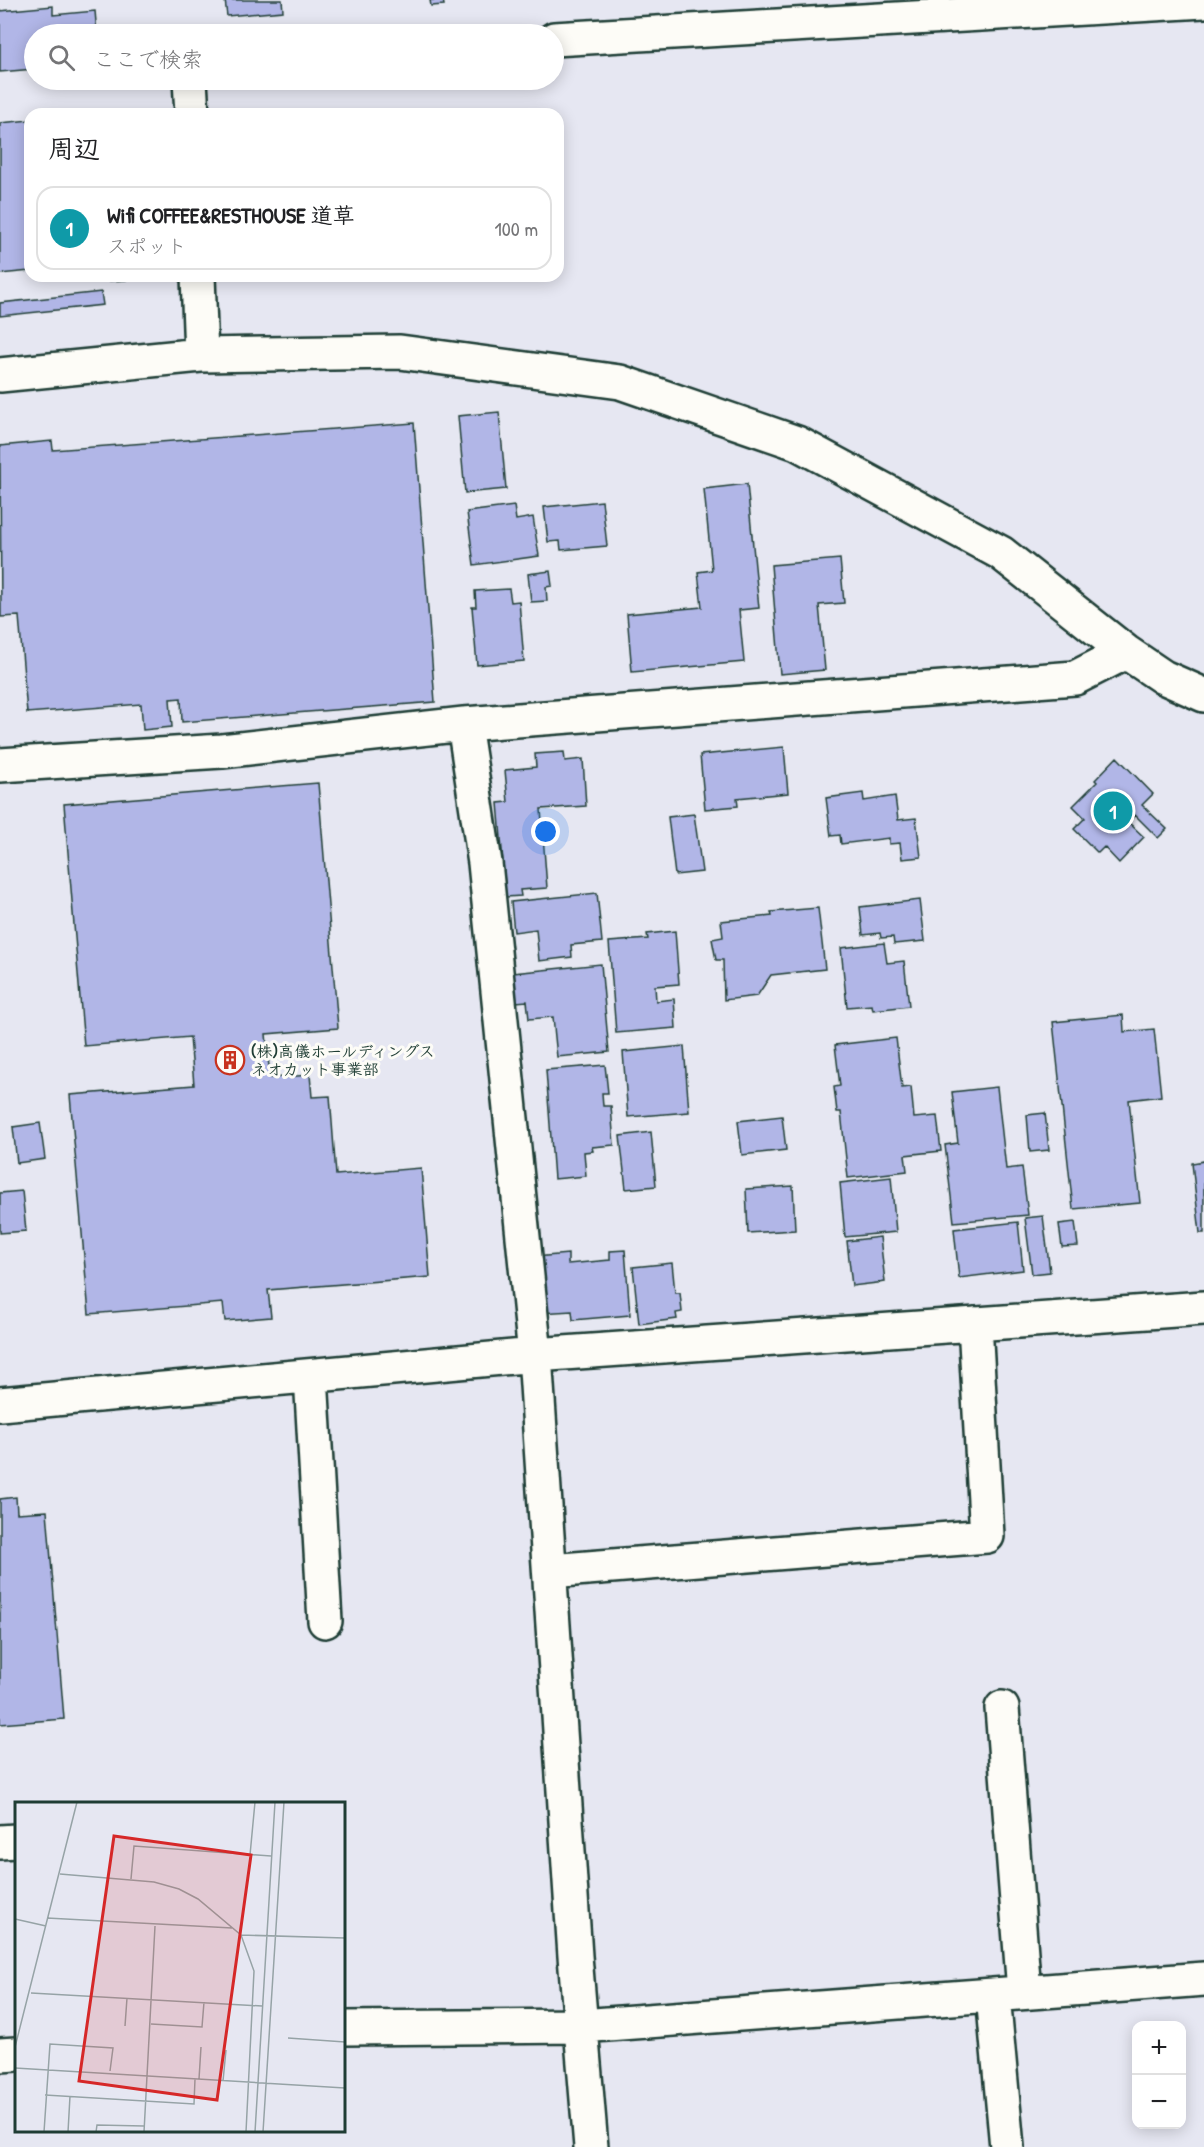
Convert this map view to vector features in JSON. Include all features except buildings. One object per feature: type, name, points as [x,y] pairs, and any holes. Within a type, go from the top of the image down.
[{"type":"street","points":[[564,38],[1197,1]]},
{"type":"street","points":[[191,90],[192,108]]},
{"type":"street","points":[[198,282],[201,355]]},
{"type":"street","points":[[0,375],[201,355],[400,352],[620,381],[797,443],[1001,554],[1126,652],[1163,676],[1204,695]]},
{"type":"street","points":[[0,765],[222,751],[464,724],[1075,678],[1126,652]]},
{"type":"street","points":[[464,724],[484,863],[535,1355],[591,2147]]},
{"type":"street","points":[[0,1404],[535,1355],[1204,1308]]},
{"type":"street","points":[[550,1571],[987,1536],[975,1324]]},
{"type":"street","points":[[311,1376],[325,1621]]},
{"type":"street","points":[[1002,1708],[1009,1994],[1007,2147]]},
{"type":"street","points":[[0,1842],[15,1841]]},
{"type":"street","points":[[345,2028],[581,2026],[1204,1979]]},
{"type":"street","points":[[0,2055],[15,2054]]},
{"type":"place","name":"Wifi COFFEE&RESTHOUSE 道草","points":[[1113,811]]},
{"type":"place","name":"(株)高儀ホールディングス ネオカット事業部","points":[[230,1060]]}]
